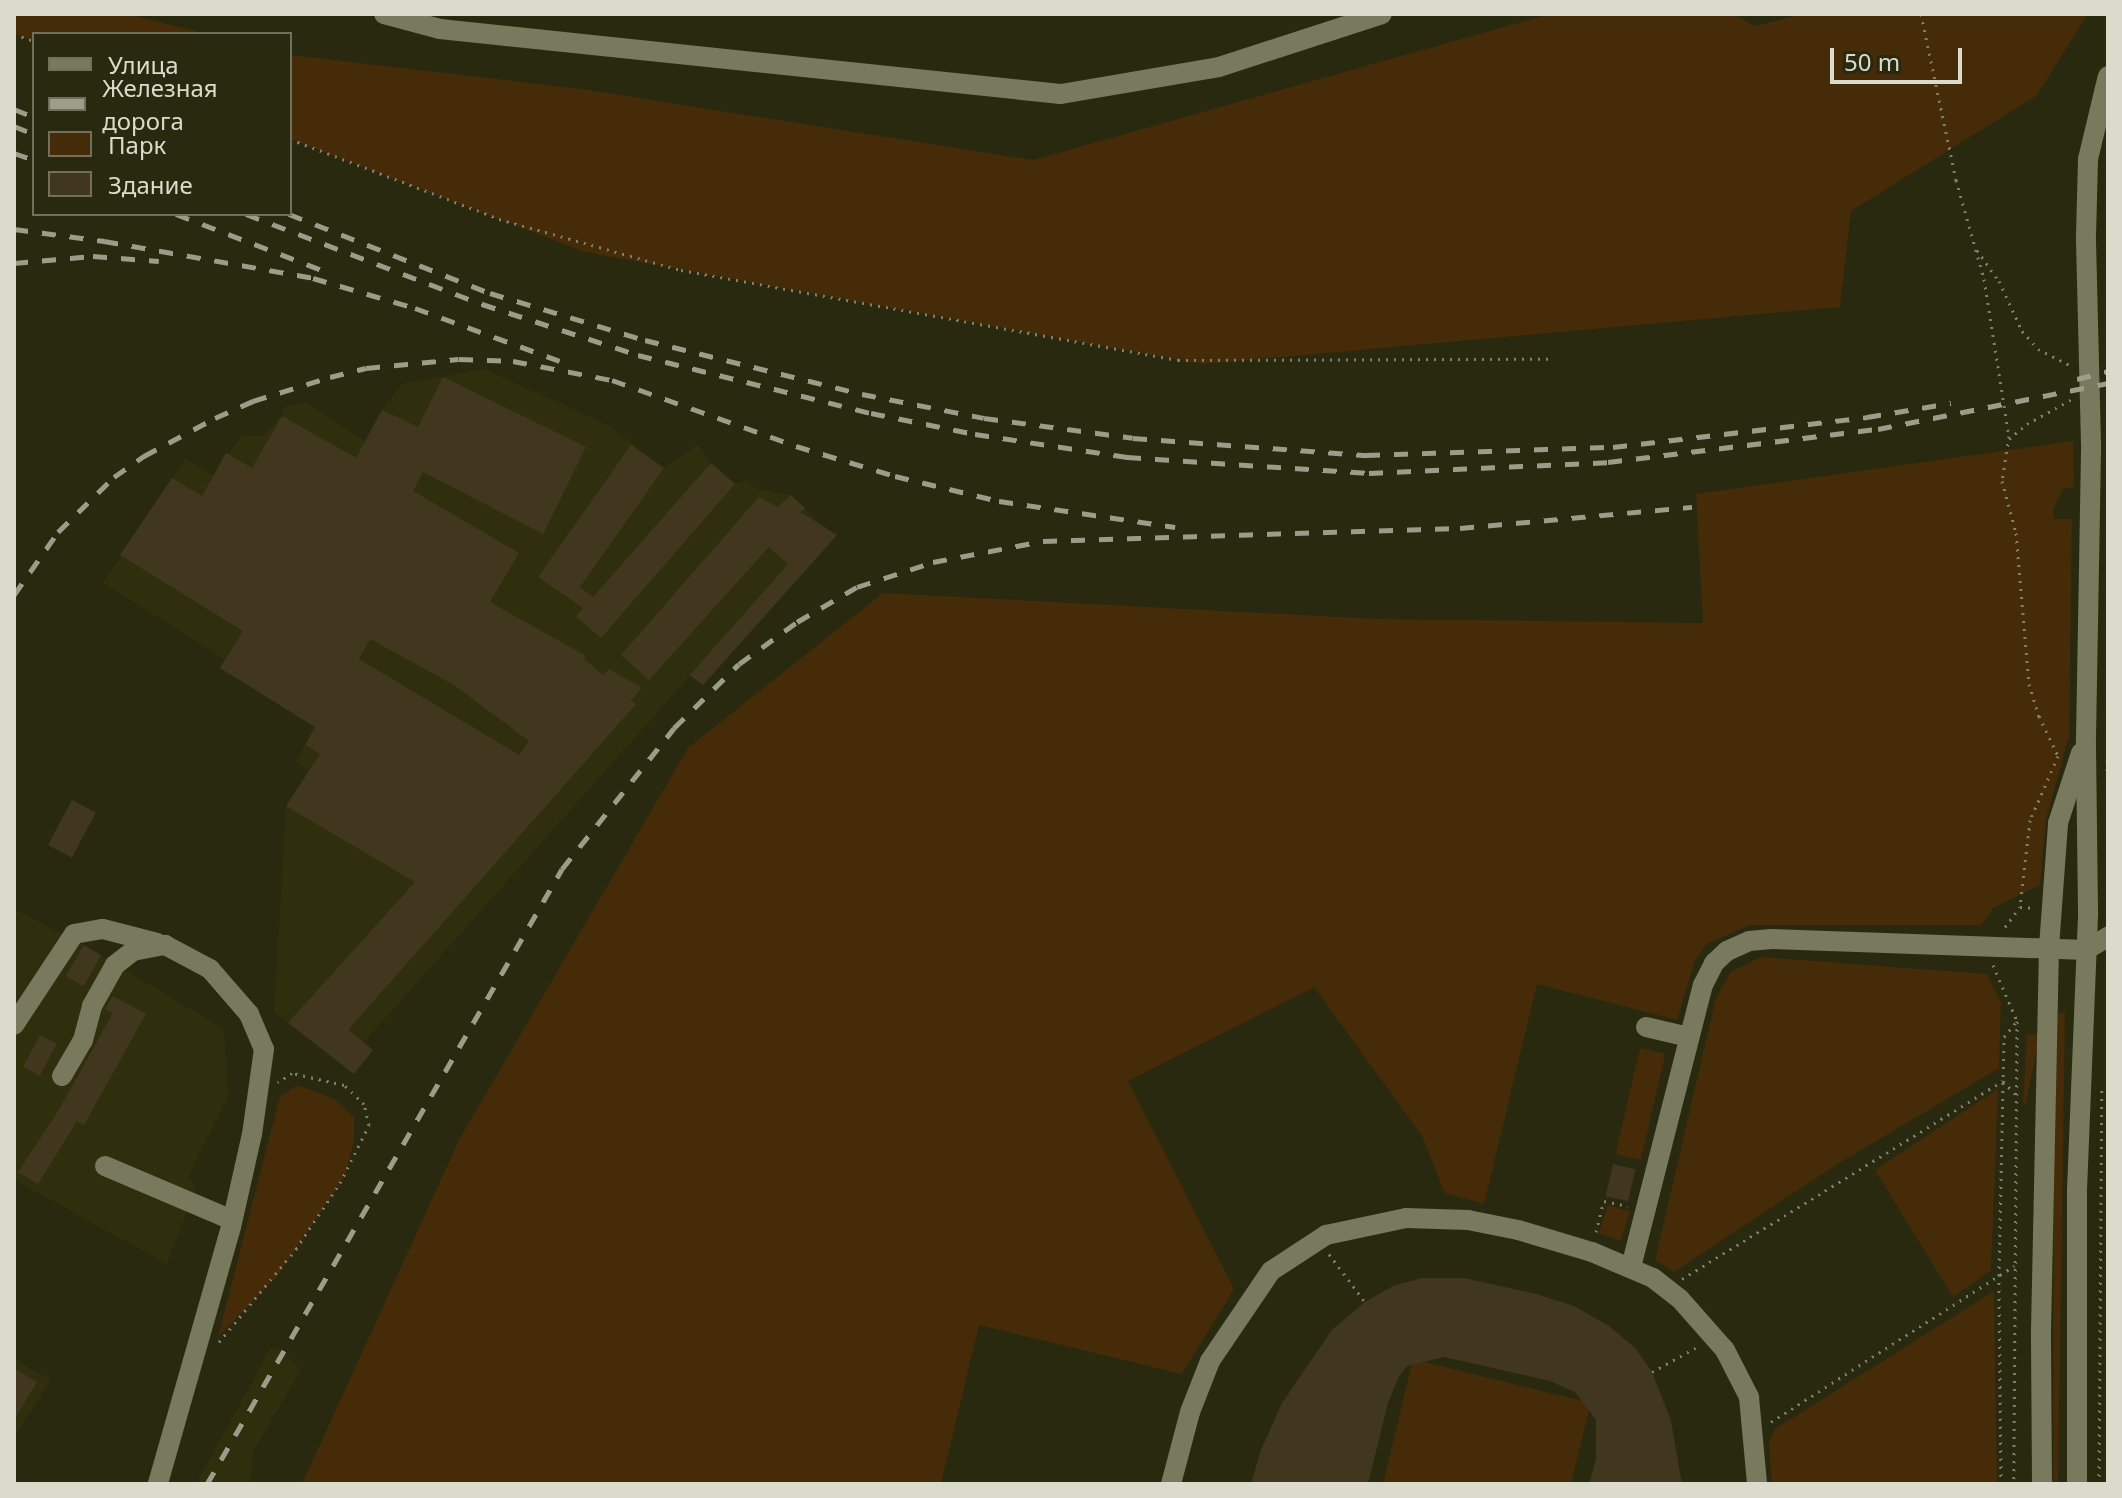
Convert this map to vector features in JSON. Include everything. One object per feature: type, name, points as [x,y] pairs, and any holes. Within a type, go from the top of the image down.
[{"type":"street","points":[[384,14],[440,29],[1061,94],[1219,67],[1382,14]]},
{"type":"street","points":[[2077,1484],[2077,1190],[2086,950],[2091,445],[2086,236],[2088,159],[2096,113],[2108,76]]},
{"type":"street","points":[[2042,1484],[2041,1315],[2049,947],[2058,823],[2086,738]]},
{"type":"street","points":[[14,1025],[74,934],[103,929],[165,945],[210,969],[249,1014],[264,1049],[232,1220],[158,1484]]},
{"type":"street","points":[[1631,1267],[1703,985],[1714,963],[1727,951],[1749,941],[2086,950],[2108,937]]},
{"type":"street","points":[[62,1076],[83,1040],[92,1006],[115,965],[133,951],[165,945]]},
{"type":"street","points":[[1646,1027],[1689,1037]]},
{"type":"street","points":[[105,1166],[232,1220]]},
{"type":"street","points":[[1171,1484],[1190,1412],[1210,1361],[1271,1271],[1326,1235],[1406,1218],[1468,1220],[1550,1238],[1631,1267],[1680,1299],[1725,1350],[1749,1397],[1757,1484]]},
{"type":"path","points":[[1921,14],[1956,180],[1984,279],[2009,439],[2002,481],[2016,533],[2029,684],[2039,716],[2058,756],[2030,820],[2020,907],[2000,933]]},
{"type":"path","points":[[292,140],[499,219],[681,270],[1178,360],[1552,359]]},
{"type":"path","points":[[1975,247],[1999,281],[2022,331],[2038,349],[2072,365]]},
{"type":"path","points":[[2009,439],[2071,400],[2084,398]]},
{"type":"path","points":[[2107,743],[2108,718]]},
{"type":"path","points":[[2020,907],[2039,908]]},
{"type":"path","points":[[1993,964],[2017,1021],[2014,1484]]},
{"type":"path","points":[[2017,1021],[2025,1023]]},
{"type":"path","points":[[2001,1484],[1999,1276],[2004,1037],[2017,1021]]},
{"type":"path","points":[[217,1344],[296,1249],[340,1183],[369,1125],[364,1104],[344,1085],[292,1073],[258,1094]]},
{"type":"path","points":[[2099,1484],[2102,1080]]},
{"type":"path","points":[[2003,1081],[2016,1095]]},
{"type":"path","points":[[1676,1283],[2003,1081]]},
{"type":"path","points":[[1594,1241],[1604,1201],[1631,1207]]},
{"type":"path","points":[[1327,1252],[1365,1302]]},
{"type":"path","points":[[1765,1425],[2014,1266]]},
{"type":"path","points":[[1652,1372],[1703,1343]]},
{"type":"shaded area","points":[[484,369],[608,425],[664,468],[698,444],[711,463],[735,484],[748,480],[756,489],[791,495],[821,525],[837,535],[703,685],[690,676],[364,1042],[354,1074],[274,1012],[286,806],[308,771],[296,761],[314,727],[220,668],[225,659],[103,583],[185,459],[214,475],[241,436],[263,436],[282,416],[284,407],[306,402],[365,441],[382,410],[402,384]]},
{"type":"shaded area","points":[[14,909],[82,944],[224,1029],[228,1096],[188,1177],[196,1188],[167,1264],[14,1180]]},
{"type":"shaded area","points":[[271,1347],[283,1351],[301,1370],[253,1452],[251,1484],[196,1484]]},
{"type":"shaded area","points":[[14,1358],[51,1380],[14,1437]]},
{"type":"green space","points":[[14,14],[127,14],[199,32],[32,32],[32,40],[14,34]]},
{"type":"green space","points":[[1550,14],[1733,14],[1755,26],[1804,14],[2088,14],[2036,96],[1851,211],[1840,307],[1202,364],[585,252],[292,140],[292,55],[582,89],[1033,160]]},
{"type":"green space","points":[[2073,441],[2074,486],[2062,490],[2053,510],[2054,519],[2072,519],[2069,736],[2046,819],[2040,885],[1993,908],[1981,925],[1750,925],[1707,944],[1695,960],[1677,1020],[1537,984],[1484,1204],[1445,1193],[1422,1136],[1314,987],[1128,1081],[1234,1289],[1182,1374],[979,1325],[941,1484],[302,1484],[460,1138],[688,748],[883,593],[1378,619],[1703,623],[1696,494]]},
{"type":"green space","points":[[1761,957],[1987,974],[2001,1003],[1999,1068],[1836,1165],[1674,1272],[1655,1260],[1716,998],[1731,972]]},
{"type":"green space","points":[[2065,1012],[2058,1484],[2053,1484],[2054,1104],[2058,1013]]},
{"type":"green space","points":[[2040,1034],[2026,1104],[2023,1103],[2027,1035]]},
{"type":"green space","points":[[1640,1048],[1665,1054],[1641,1160],[1615,1154]]},
{"type":"green space","points":[[298,1085],[334,1099],[354,1117],[354,1141],[345,1176],[278,1275],[218,1337],[280,1096]]},
{"type":"green space","points":[[1998,1089],[1991,1270],[1953,1297],[1875,1170]]},
{"type":"green space","points":[[1608,1205],[1630,1212],[1621,1241],[1599,1234]]},
{"type":"green space","points":[[1994,1291],[1997,1484],[1772,1484],[1769,1441],[1775,1429]]},
{"type":"green space","points":[[1413,1359],[1591,1403],[1571,1484],[1383,1484]]},
{"type":"building","points":[[443,377],[586,447],[543,534],[423,472],[413,491],[519,553],[490,602],[586,656],[584,659],[603,675],[609,669],[642,688],[631,700],[636,704],[348,1030],[373,1050],[354,1074],[288,1023],[415,882],[286,806],[320,754],[305,745],[315,727],[220,668],[243,631],[120,555],[172,478],[202,496],[226,453],[252,468],[282,416],[356,458],[382,410],[418,427]],"holes":[[[370,639],[454,685],[529,741],[519,755],[359,659]]]},
{"type":"building","points":[[631,445],[664,468],[580,587],[593,597],[711,463],[735,484],[601,638],[576,616],[583,608],[538,577]]},
{"type":"building","points":[[791,495],[805,508],[800,512],[837,535],[703,685],[690,675],[788,564],[769,547],[649,680],[621,655],[759,497],[778,507]]},
{"type":"building","points":[[72,800],[96,813],[72,858],[48,845]]},
{"type":"building","points":[[84,945],[101,955],[83,986],[66,976]]},
{"type":"building","points":[[113,996],[146,1014],[84,1125],[77,1121],[38,1184],[18,1172],[57,1113],[113,1013],[105,1009]]},
{"type":"building","points":[[40,1035],[57,1044],[40,1076],[23,1067]]},
{"type":"building","points":[[1613,1164],[1635,1169],[1628,1201],[1606,1196]]},
{"type":"building","points":[[1422,1278],[1464,1278],[1536,1294],[1574,1306],[1609,1326],[1635,1348],[1652,1372],[1671,1421],[1682,1484],[1589,1484],[1596,1459],[1596,1420],[1575,1392],[1550,1381],[1444,1357],[1407,1366],[1398,1378],[1388,1403],[1368,1484],[1251,1484],[1261,1450],[1282,1403],[1332,1330],[1365,1302],[1393,1286]]},
{"type":"building","points":[[14,1368],[37,1382],[14,1420]]},
{"type":"railway","points":[[14,109],[32,116]]},
{"type":"railway","points":[[14,126],[32,133]]},
{"type":"railway","points":[[14,153],[32,159]]},
{"type":"railway","points":[[292,215],[490,293],[645,340],[862,394],[984,418],[1133,438],[1366,455],[1613,447],[1867,417],[1951,403]]},
{"type":"railway","points":[[181,216],[327,272]]},
{"type":"railway","points":[[251,216],[482,304],[638,355],[871,413],[975,434],[1127,457],[1369,473],[1608,462],[1878,429],[2108,383]]},
{"type":"railway","points":[[14,229],[104,241],[313,278],[415,308],[560,361]]},
{"type":"railway","points":[[14,263],[93,256],[159,261]]},
{"type":"railway","points":[[14,595],[58,532],[114,477],[144,456],[215,418],[253,401],[366,368],[459,359],[513,361],[612,380],[796,446],[895,476],[999,501],[1175,527]]},
{"type":"railway","points":[[2077,379],[2108,371]]},
{"type":"railway","points":[[207,1484],[562,869],[674,728],[739,664],[797,622],[857,587],[933,562],[1043,541],[1460,528],[1692,507]]}]
